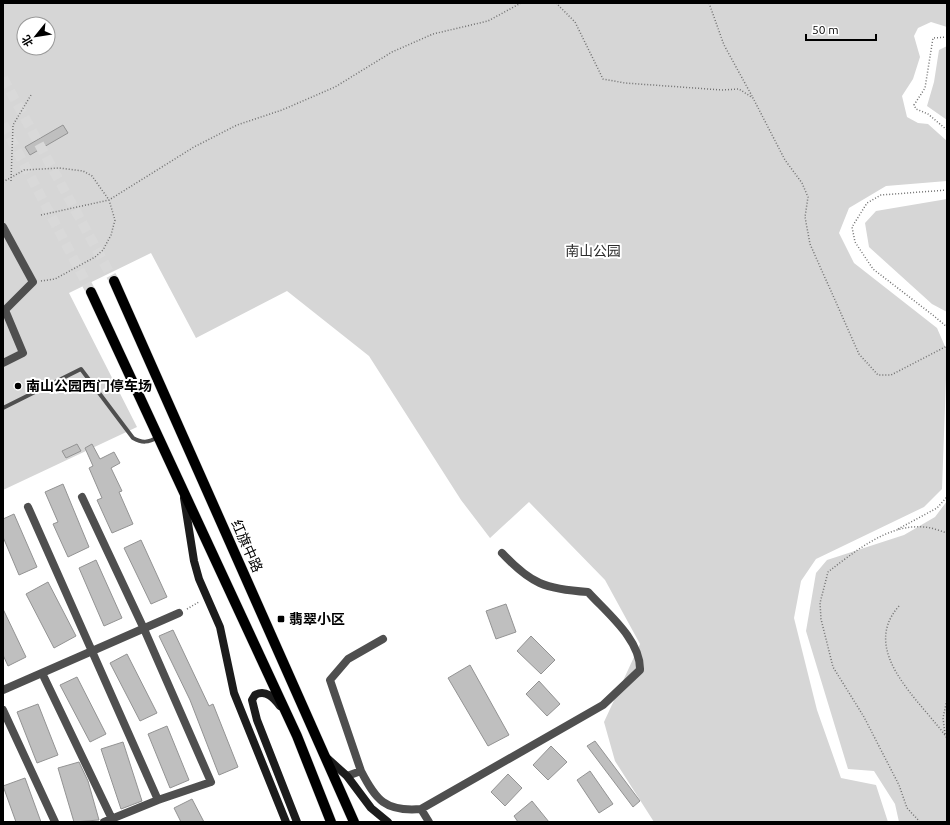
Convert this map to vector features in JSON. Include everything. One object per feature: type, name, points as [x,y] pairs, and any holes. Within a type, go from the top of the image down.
[{"type":"main road","name":"红旗中路","points":[[114,281],[327,758],[354,822]]},
{"type":"main road","points":[[91,292],[160,436],[297,736],[331,822]]},
{"type":"main road","points":[[182,486],[194,561],[199,579],[220,627],[234,693],[286,822]]},
{"type":"main road","points":[[297,736],[275,699],[262,692],[254,696],[252,700],[257,720],[297,822]]},
{"type":"main road","points":[[327,758],[347,776],[371,808],[388,822]]},
{"type":"street","points":[[3,227],[33,282],[5,310],[23,353],[3,363]]},
{"type":"street","points":[[42,673],[108,820],[158,800],[210,782],[144,628],[82,497]]},
{"type":"street","points":[[28,507],[158,800]]},
{"type":"street","points":[[383,639],[348,659],[330,680],[361,771],[371,791],[382,803],[388,806],[421,809],[603,705],[640,670],[640,661],[627,636],[588,592],[564,590],[534,582],[515,567],[502,553]]},
{"type":"street","points":[[3,690],[182,612]]},
{"type":"street","points":[[3,710],[55,822]]},
{"type":"street","points":[[347,776],[361,771]]},
{"type":"street","points":[[421,809],[429,822]]},
{"type":"lane","points":[[3,408],[81,369],[133,438],[142,443],[151,441],[160,436]]},
{"type":"path","points":[[41,215],[109,200],[194,147],[237,125],[282,110],[335,87],[392,52],[433,34],[488,21],[522,3]]},
{"type":"path","points":[[556,3],[575,22],[603,79],[625,83],[699,89],[739,89],[753,98]]},
{"type":"path","points":[[709,3],[724,45],[785,160],[802,184],[808,197],[805,217],[807,235],[859,354],[878,375],[891,375],[947,346]]},
{"type":"path","points":[[947,37],[933,38],[925,88],[914,105],[916,109],[928,114],[947,130]]},
{"type":"path","points":[[11,180],[13,126],[31,94]]},
{"type":"path","points":[[3,182],[24,170],[59,168],[82,171],[92,176],[109,200],[114,220],[111,235],[103,250],[95,257],[55,279],[33,282]]},
{"type":"path","points":[[947,190],[881,195],[867,203],[852,227],[855,242],[873,269],[947,327]]},
{"type":"path","points":[[920,822],[907,808],[896,778],[864,717],[834,667],[821,619],[820,603],[828,572],[876,539],[937,508],[947,497]]},
{"type":"path","points":[[896,530],[923,527],[947,533]]},
{"type":"path","points":[[182,612],[200,601]]},
{"type":"path","points":[[899,606],[891,615],[885,646],[891,664],[905,688],[935,720],[946,737]]},
{"type":"path","points":[[946,737],[943,718],[947,699]]},
{"type":"green space","name":"南山公园","points":[[3,3],[947,3],[947,27],[931,22],[918,28],[914,36],[920,57],[913,79],[902,96],[907,117],[918,123],[928,124],[947,141],[947,181],[886,186],[849,208],[839,233],[854,263],[937,328],[947,351],[942,489],[924,507],[816,559],[801,581],[794,618],[817,710],[841,778],[876,785],[888,822],[654,822],[615,761],[604,722],[640,644],[605,580],[529,502],[490,538],[461,500],[369,356],[287,291],[196,338],[151,253],[69,293],[137,427],[3,490]]},
{"type":"green space","points":[[947,46],[947,120],[927,106],[934,82],[939,50]]},
{"type":"green space","points":[[947,199],[947,312],[932,304],[869,247],[865,223],[876,211]]},
{"type":"green space","points":[[947,501],[947,822],[899,822],[895,804],[874,771],[848,769],[806,631],[816,573],[827,560],[904,535],[935,517]]},
{"type":"building","points":[[63,125],[68,133],[30,155],[25,147]]},
{"type":"building","points":[[77,444],[81,451],[66,458],[62,451]]},
{"type":"building","points":[[92,444],[100,459],[114,452],[120,463],[111,468],[122,491],[119,492],[133,524],[112,533],[97,500],[102,498],[89,468],[93,466],[85,448]]},
{"type":"building","points":[[63,484],[89,547],[68,557],[53,524],[58,522],[45,492]]},
{"type":"building","points":[[14,514],[37,567],[19,575],[3,537],[3,519]]},
{"type":"building","points":[[141,540],[167,597],[151,604],[124,548]]},
{"type":"building","points":[[96,560],[122,618],[104,626],[79,568]]},
{"type":"building","points":[[48,582],[76,636],[54,648],[26,594]]},
{"type":"building","points":[[506,604],[516,632],[496,639],[486,611]]},
{"type":"building","points":[[3,609],[26,657],[8,666],[3,655]]},
{"type":"building","points":[[173,630],[209,706],[213,704],[238,767],[219,775],[190,700],[159,636]]},
{"type":"building","points":[[531,636],[555,660],[541,674],[517,651]]},
{"type":"building","points":[[127,654],[157,713],[140,721],[110,663]]},
{"type":"building","points":[[470,665],[509,735],[488,746],[448,678]]},
{"type":"building","points":[[77,677],[106,734],[90,742],[60,685]]},
{"type":"building","points":[[539,681],[560,704],[547,716],[526,694]]},
{"type":"building","points":[[38,704],[58,755],[37,763],[17,712]]},
{"type":"building","points":[[167,726],[189,780],[170,788],[148,734]]},
{"type":"building","points":[[595,741],[640,801],[633,807],[587,746]]},
{"type":"building","points":[[123,742],[142,801],[121,809],[101,749]]},
{"type":"building","points":[[551,746],[567,762],[548,780],[533,765]]},
{"type":"building","points":[[79,762],[88,781],[99,820],[74,822],[58,768]]},
{"type":"building","points":[[590,771],[613,804],[599,813],[577,780]]},
{"type":"building","points":[[508,774],[522,788],[505,806],[491,792]]},
{"type":"building","points":[[25,778],[41,822],[16,822],[3,786]]},
{"type":"building","points":[[192,799],[204,822],[181,822],[174,808]]},
{"type":"building","points":[[532,801],[549,822],[518,822],[514,816]]},
{"type":"tunnel","points":[[3,78],[114,281]]},
{"type":"tunnel","points":[[3,124],[91,292]]},
{"type":"place","name":"南山公园西门停车场","points":[[18,386]]},
{"type":"place","name":"翡翠小区","points":[[281,619]]}]
